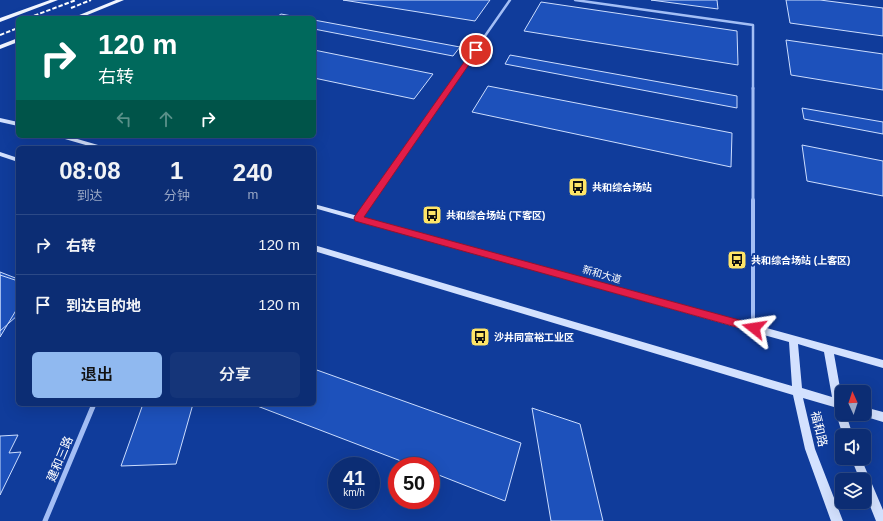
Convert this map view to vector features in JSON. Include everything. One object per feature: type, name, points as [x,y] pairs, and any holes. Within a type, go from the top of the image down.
[{"type":"main road","points":[[0,20],[55,0]]},
{"type":"main road","points":[[80,16],[121,0]]},
{"type":"main road","points":[[0,47],[16,41]]},
{"type":"main road","points":[[0,120],[16,124]]},
{"type":"main road","points":[[67,138],[96,146]]},
{"type":"main road","points":[[0,154],[16,159]]},
{"type":"main road","name":"新和大道","points":[[316,207],[883,364]]},
{"type":"main road","points":[[316,249],[835,403]]},
{"type":"main road","name":"福和路","points":[[793,339],[797,392],[810,449],[837,521]]},
{"type":"main road","points":[[828,349],[836,385]]},
{"type":"main road","points":[[871,414],[883,417]]},
{"type":"main road","points":[[859,465],[882,521]]},
{"type":"street","points":[[358,218],[510,0]]},
{"type":"street","points":[[575,0],[753,25],[754,328]]},
{"type":"street","name":"建和三路","points":[[45,521],[93,406]]},
{"type":"building","points":[[343,0],[490,0],[475,21]]},
{"type":"building","points":[[651,0],[717,0],[718,9]]},
{"type":"building","points":[[786,0],[820,0],[883,8],[883,36],[790,23]]},
{"type":"building","points":[[541,2],[737,31],[738,65],[524,31]]},
{"type":"building","points":[[281,14],[292,16],[278,16]]},
{"type":"building","points":[[316,20],[460,47],[453,56],[316,29]]},
{"type":"building","points":[[786,40],[883,54],[883,90],[791,75]]},
{"type":"building","points":[[316,50],[433,74],[414,99],[316,78]]},
{"type":"building","points":[[510,55],[737,96],[737,108],[505,64]]},
{"type":"building","points":[[488,86],[732,133],[731,167],[472,112]]},
{"type":"building","points":[[802,108],[883,122],[883,134],[804,119]]},
{"type":"building","points":[[802,145],[883,161],[883,196],[807,181]]},
{"type":"building","points":[[0,272],[16,278],[16,310],[0,337]]},
{"type":"building","points":[[0,275],[16,280],[16,317],[0,331]]},
{"type":"building","points":[[316,370],[521,443],[505,501],[440,476],[440,457],[390,457],[257,406],[316,406]]},
{"type":"building","points":[[142,406],[192,406],[176,464],[121,466]]},
{"type":"building","points":[[532,408],[580,424],[603,521],[551,521]]},
{"type":"building","points":[[18,435],[9,453],[21,452],[0,495],[0,436]]},
{"type":"railway","points":[[33,16],[76,0]]},
{"type":"railway","points":[[71,8],[91,0]]},
{"type":"railway","points":[[0,35],[16,29]]},
{"type":"place","name":"共和综合场站","points":[[578,187]]},
{"type":"place","name":"共和综合场站 (下客区)","points":[[432,215]]},
{"type":"place","name":"共和综合场站 (上客区)","points":[[737,260]]},
{"type":"place","name":"沙井同富裕工业区","points":[[480,337]]},
{"type":"route","points":[[476,50],[358,218],[754,328]]}]
